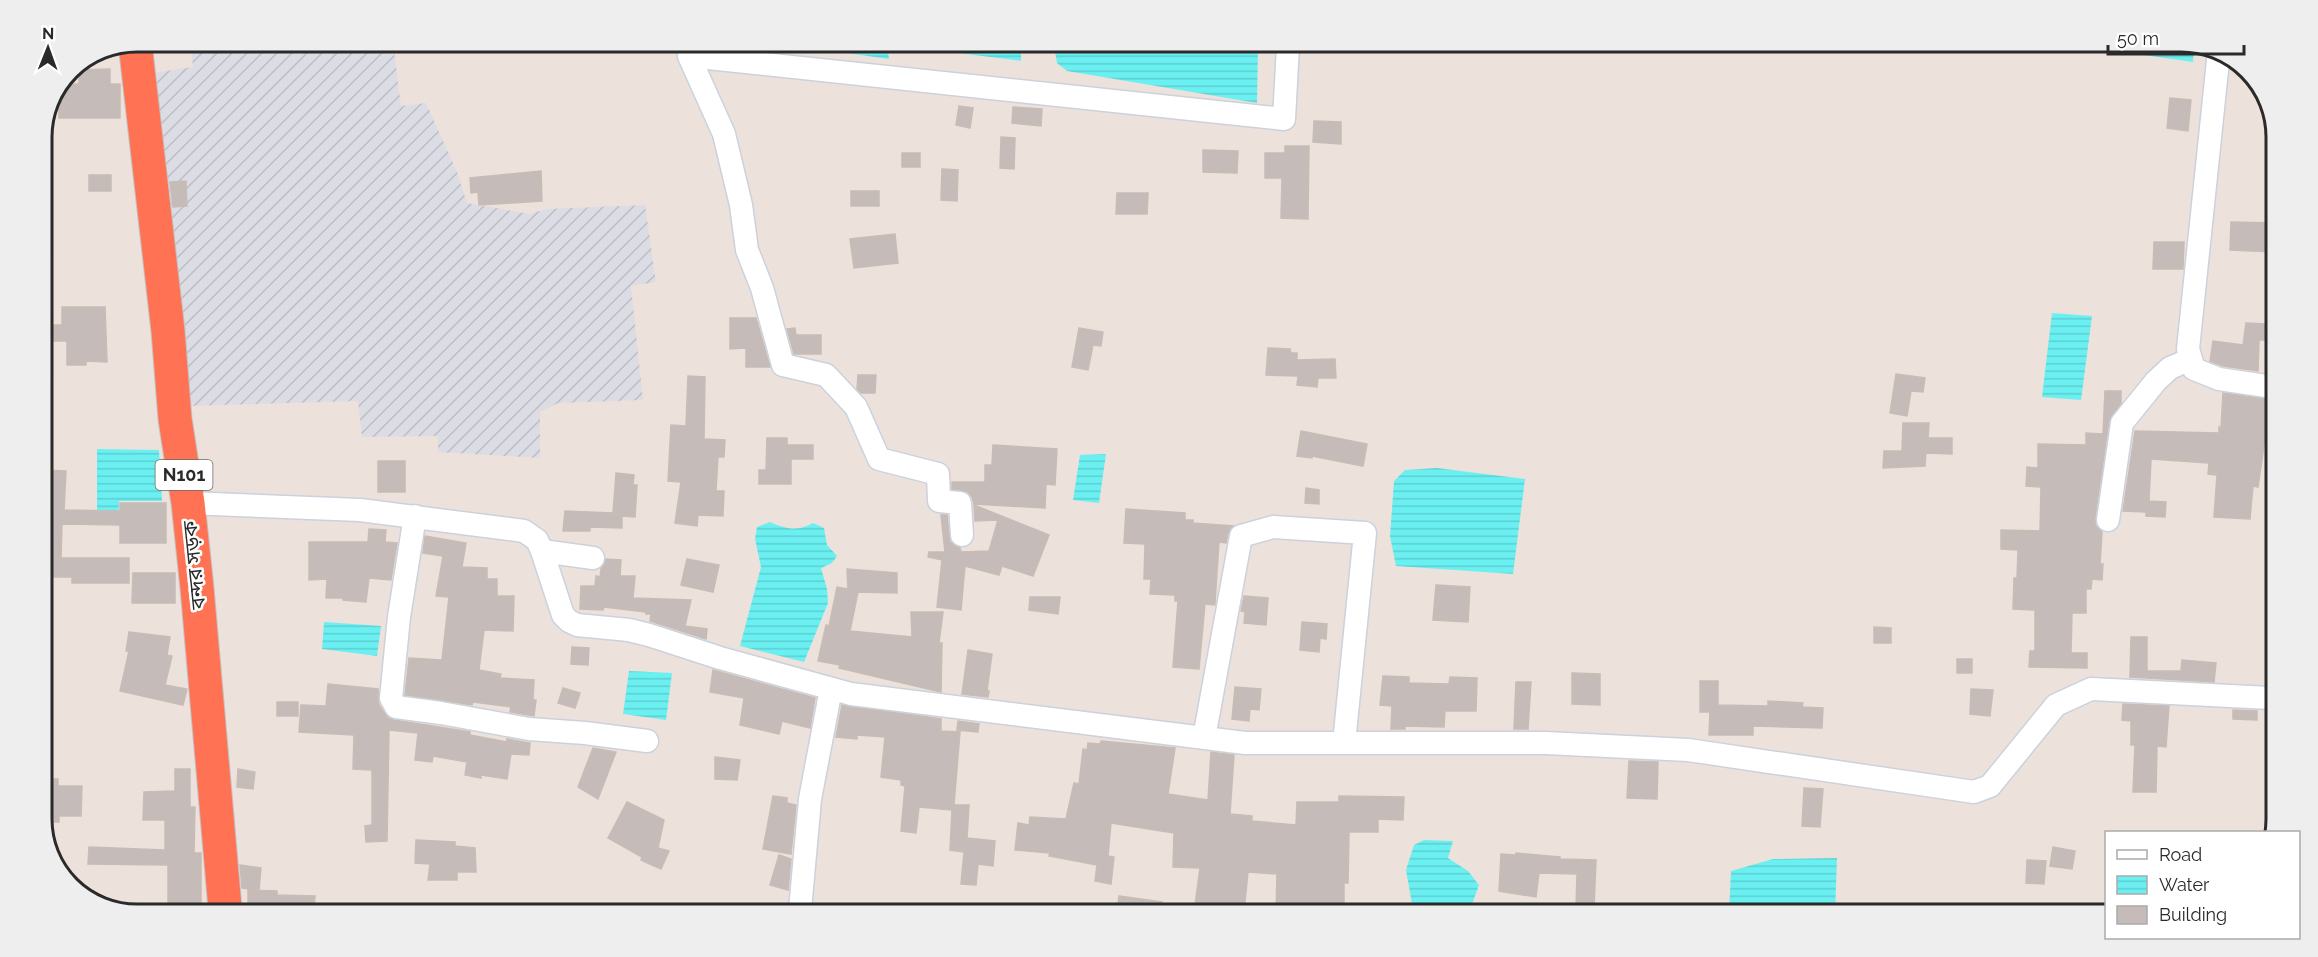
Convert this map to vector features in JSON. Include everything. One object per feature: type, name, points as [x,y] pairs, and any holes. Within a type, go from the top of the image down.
[{"type":"highway","name":"বন্দর সড়ক","points":[[136,53],[167,320],[175,419],[188,502],[225,904]]},
{"type":"street","points":[[962,536],[960,503],[939,501],[938,474],[879,459],[856,407],[826,375],[783,365],[762,288],[747,250],[741,206],[724,134],[689,56],[1284,119],[1288,53]]},
{"type":"street","points":[[2218,62],[2188,349],[2194,369],[2219,379],[2265,386]]},
{"type":"street","points":[[2108,520],[2122,423],[2156,381],[2170,368],[2191,359]]},
{"type":"street","points":[[188,502],[360,510],[524,531],[537,540],[563,615],[577,625],[628,630],[649,635],[720,658],[850,694],[1245,743],[1546,743],[1689,750],[1974,792],[1990,786],[2056,705],[2091,689],[2266,698]]},
{"type":"street","points":[[415,516],[399,617],[392,704],[396,707],[529,729],[647,741]]},
{"type":"street","points":[[1204,738],[1241,536],[1273,527],[1365,533],[1344,743]]},
{"type":"street","points":[[542,551],[593,558]]},
{"type":"street","points":[[801,904],[810,799],[831,689]]},
{"type":"shaded area","points":[[191,53],[394,53],[401,106],[426,103],[457,172],[467,203],[530,214],[546,209],[645,205],[656,282],[631,286],[643,400],[558,403],[540,412],[540,458],[438,452],[438,436],[362,437],[358,401],[185,406],[145,74],[193,67]]},
{"type":"water","points":[[847,53],[888,53],[889,59]]},
{"type":"water","points":[[958,53],[1021,53],[1021,61]]},
{"type":"water","points":[[1055,53],[1258,53],[1257,103],[1067,71],[1057,63]]},
{"type":"water","points":[[2130,53],[2191,53],[2194,54],[2193,62]]},
{"type":"water","points":[[2052,313],[2092,316],[2081,400],[2042,397]]},
{"type":"water","points":[[97,449],[159,450],[162,501],[119,501],[118,523],[97,522]]},
{"type":"water","points":[[1106,454],[1099,503],[1073,500],[1080,455]]},
{"type":"water","points":[[1437,468],[1525,479],[1513,574],[1396,566],[1390,536],[1394,481],[1405,470]]},
{"type":"water","points":[[770,522],[792,528],[802,528],[813,523],[824,528],[827,545],[837,556],[832,563],[821,568],[828,603],[804,662],[740,646],[761,567],[755,539],[757,527]]},
{"type":"water","points":[[324,622],[381,626],[377,656],[322,649]]},
{"type":"water","points":[[629,671],[672,673],[666,720],[623,714]]},
{"type":"water","points":[[1424,840],[1453,841],[1448,858],[1468,871],[1479,885],[1472,904],[1412,904],[1406,870],[1414,845]]},
{"type":"water","points":[[1837,858],[1835,904],[1729,904],[1731,871],[1773,859]]},
{"type":"building","points":[[110,69],[110,84],[120,84],[120,118],[59,118],[59,105],[67,90],[72,84],[79,84],[79,75],[86,70]]},
{"type":"building","points":[[2170,98],[2191,100],[2188,131],[2167,128]]},
{"type":"building","points":[[959,106],[973,108],[970,128],[956,125]]},
{"type":"building","points":[[1013,107],[1042,109],[1041,126],[1012,123]]},
{"type":"building","points":[[1314,121],[1341,122],[1341,144],[1313,142]]},
{"type":"building","points":[[1001,137],[1015,138],[1014,169],[1000,168]]},
{"type":"building","points":[[1285,146],[1309,146],[1308,219],[1281,218],[1282,178],[1265,178],[1265,153],[1285,153]]},
{"type":"building","points":[[1203,150],[1238,151],[1237,173],[1203,172]]},
{"type":"building","points":[[902,153],[920,153],[920,167],[902,167]]},
{"type":"building","points":[[942,169],[958,170],[957,201],[941,200]]},
{"type":"building","points":[[541,171],[542,201],[479,205],[478,192],[471,193],[470,178]]},
{"type":"building","points":[[89,175],[111,175],[111,191],[89,191]]},
{"type":"building","points":[[186,181],[187,206],[173,207],[170,182]]},
{"type":"building","points":[[851,191],[879,191],[879,206],[851,206]]},
{"type":"building","points":[[1117,193],[1148,193],[1147,214],[1116,214]]},
{"type":"building","points":[[2231,222],[2265,223],[2265,252],[2230,250]]},
{"type":"building","points":[[895,234],[898,263],[854,268],[850,239]]},
{"type":"building","points":[[2154,242],[2184,242],[2183,269],[2153,269]]},
{"type":"building","points":[[62,307],[105,307],[107,362],[86,361],[86,365],[67,365],[67,341],[52,341],[52,325],[62,325]]},
{"type":"building","points":[[730,318],[756,318],[770,367],[746,367],[746,348],[730,349]]},
{"type":"building","points":[[2246,323],[2265,324],[2265,340],[2259,340],[2258,371],[2223,366],[2210,361],[2213,341],[2243,345]]},
{"type":"building","points":[[795,328],[796,335],[821,335],[821,354],[794,354],[787,329]]},
{"type":"building","points":[[1079,328],[1103,332],[1101,346],[1093,345],[1088,370],[1072,367]]},
{"type":"building","points":[[1268,348],[1290,349],[1291,353],[1297,353],[1297,360],[1335,359],[1336,378],[1318,378],[1317,387],[1297,385],[1298,376],[1266,375]]},
{"type":"building","points":[[1896,374],[1925,378],[1923,392],[1911,391],[1907,416],[1890,413]]},
{"type":"building","points":[[858,375],[876,375],[875,393],[861,393],[857,389]]},
{"type":"building","points":[[688,376],[705,377],[704,439],[725,440],[724,457],[718,457],[716,491],[724,491],[723,516],[698,515],[697,526],[675,523],[681,482],[668,481],[671,425],[686,426]]},
{"type":"building","points":[[2105,391],[2121,391],[2121,403],[2109,421],[2095,518],[2096,526],[2102,532],[2100,564],[2103,564],[2102,580],[2092,579],[2091,589],[2086,589],[2086,613],[2072,613],[2071,653],[2087,653],[2087,668],[2029,667],[2030,651],[2035,651],[2035,610],[2013,609],[2018,550],[2001,549],[2001,530],[2040,531],[2041,487],[2026,486],[2027,467],[2038,468],[2038,444],[2086,445],[2086,433],[2103,434]]},
{"type":"building","points":[[2223,393],[2265,399],[2265,436],[2258,487],[2253,486],[2250,519],[2214,517],[2217,475],[2208,474],[2209,463],[2151,459],[2149,501],[2166,502],[2165,517],[2146,516],[2146,512],[2123,511],[2135,431],[2219,433],[2219,427],[2221,428]]},
{"type":"building","points":[[1903,423],[1929,423],[1928,438],[1952,438],[1952,454],[1926,453],[1925,466],[1883,468],[1884,451],[1902,451]]},
{"type":"building","points":[[1301,431],[1367,444],[1363,466],[1312,456],[1312,458],[1297,456]]},
{"type":"building","points":[[767,438],[787,438],[787,445],[813,445],[813,459],[791,459],[791,484],[759,484],[759,470],[766,470]]},
{"type":"building","points":[[993,445],[1057,449],[1055,485],[1046,484],[1045,508],[974,504],[968,492],[952,489],[952,482],[985,482],[985,465],[992,465]]},
{"type":"building","points":[[378,461],[405,461],[405,492],[378,492]]},
{"type":"building","points":[[52,470],[66,471],[64,510],[120,511],[120,503],[166,503],[166,543],[120,543],[120,525],[62,524],[61,558],[129,558],[129,583],[72,583],[72,577],[53,577]]},
{"type":"building","points":[[616,473],[634,475],[633,485],[637,485],[635,517],[622,516],[622,528],[590,527],[590,531],[563,531],[565,511],[613,513]]},
{"type":"building","points":[[1306,488],[1319,490],[1319,504],[1305,503]]},
{"type":"building","points":[[974,505],[1049,535],[1033,576],[1002,566],[999,575],[965,566],[961,610],[937,607],[942,560],[928,557],[929,552],[945,552],[941,515],[947,515],[950,542],[960,548],[961,552],[989,551],[998,520],[975,521]]},
{"type":"building","points":[[1126,509],[1185,513],[1185,520],[1193,520],[1193,523],[1233,526],[1228,533],[1226,543],[1219,542],[1215,605],[1205,604],[1199,669],[1173,667],[1178,601],[1175,601],[1175,595],[1150,594],[1151,579],[1144,579],[1145,544],[1124,543]]},
{"type":"building","points":[[369,529],[386,530],[385,542],[397,543],[391,580],[369,578],[366,602],[326,598],[327,579],[309,580],[309,542],[368,542]]},
{"type":"building","points":[[425,536],[466,543],[462,567],[487,568],[487,579],[497,579],[497,596],[514,596],[513,631],[484,630],[479,670],[501,674],[500,678],[534,680],[533,700],[536,700],[534,716],[510,712],[511,707],[473,702],[472,705],[405,695],[409,658],[442,660],[449,597],[436,596],[443,556],[423,553]]},
{"type":"building","points":[[606,559],[621,560],[620,576],[635,576],[633,598],[691,600],[685,626],[707,629],[706,639],[650,621],[651,614],[646,614],[646,612],[604,607],[603,610],[580,609],[581,586],[595,586],[596,576],[600,577]]},
{"type":"building","points":[[687,559],[719,565],[713,592],[681,585]]},
{"type":"building","points":[[847,569],[897,573],[897,593],[858,592],[850,631],[912,637],[911,612],[943,612],[939,643],[942,643],[941,692],[818,661],[826,625],[829,626],[837,587],[848,589]]},
{"type":"building","points":[[133,573],[175,573],[175,603],[132,603]]},
{"type":"building","points":[[1436,585],[1470,587],[1468,622],[1433,620]]},
{"type":"building","points":[[1244,596],[1268,598],[1266,625],[1244,623],[1245,612],[1241,611]]},
{"type":"building","points":[[1030,597],[1060,597],[1058,614],[1029,610]]},
{"type":"building","points":[[1302,622],[1327,624],[1326,639],[1320,638],[1319,652],[1300,650]]},
{"type":"building","points":[[1874,627],[1891,628],[1891,643],[1874,643]]},
{"type":"building","points":[[129,632],[170,637],[167,655],[172,656],[165,685],[187,689],[183,705],[120,691],[129,651],[126,651]]},
{"type":"building","points":[[2131,637],[2147,637],[2147,671],[2181,671],[2182,660],[2216,663],[2214,682],[2130,677]]},
{"type":"building","points":[[572,647],[589,648],[588,665],[571,664]]},
{"type":"building","points":[[968,650],[992,654],[988,697],[962,694]]},
{"type":"building","points":[[1957,659],[1972,659],[1972,673],[1957,673]]},
{"type":"building","points":[[713,670],[815,698],[810,728],[782,721],[779,734],[740,725],[744,698],[710,692]]},
{"type":"building","points":[[1572,673],[1600,674],[1600,705],[1572,704]]},
{"type":"building","points":[[1383,676],[1409,677],[1409,683],[1449,684],[1450,677],[1477,678],[1476,711],[1445,711],[1444,727],[1405,726],[1405,729],[1391,729],[1392,706],[1380,705]]},
{"type":"building","points":[[1700,681],[1718,681],[1718,705],[1768,706],[1768,701],[1803,703],[1802,707],[1823,708],[1822,728],[1753,726],[1753,735],[1709,735],[1710,712],[1700,712]]},
{"type":"building","points":[[1516,682],[1531,682],[1528,729],[1514,729]]},
{"type":"building","points":[[328,684],[378,689],[379,705],[388,718],[470,732],[470,735],[507,742],[507,739],[530,743],[529,755],[511,754],[507,779],[481,775],[481,778],[465,775],[467,762],[433,756],[432,762],[415,760],[418,733],[389,730],[387,841],[366,842],[365,826],[372,825],[372,770],[353,769],[354,735],[299,732],[301,705],[326,706]]},
{"type":"building","points":[[1235,687],[1261,689],[1259,710],[1250,709],[1249,721],[1232,719]]},
{"type":"building","points":[[563,688],[580,693],[575,708],[558,703]]},
{"type":"building","points":[[1971,689],[1993,690],[1990,716],[1970,714]]},
{"type":"building","points":[[277,702],[298,702],[298,716],[277,716]]},
{"type":"building","points":[[2123,704],[2169,706],[2166,747],[2157,746],[2156,792],[2133,792],[2135,745],[2131,745],[2131,721],[2122,720]]},
{"type":"building","points":[[842,705],[941,719],[941,731],[960,732],[954,805],[969,805],[967,838],[995,841],[993,866],[978,864],[976,885],[961,884],[964,852],[950,850],[952,810],[919,807],[916,833],[901,831],[905,786],[901,785],[901,780],[881,777],[885,737],[857,735],[857,739],[836,737]]},
{"type":"building","points":[[2233,710],[2257,711],[2257,720],[2233,719]]},
{"type":"building","points":[[958,721],[979,724],[978,732],[957,730]]},
{"type":"building","points":[[1101,741],[1175,748],[1168,794],[1208,800],[1211,752],[1234,755],[1230,814],[1252,816],[1252,821],[1296,825],[1297,802],[1339,802],[1339,796],[1404,797],[1403,820],[1378,819],[1378,832],[1349,832],[1348,883],[1344,883],[1344,904],[1276,904],[1277,874],[1248,872],[1245,904],[1195,904],[1200,868],[1173,867],[1174,833],[1111,823],[1108,856],[1114,857],[1111,884],[1095,881],[1097,865],[1049,856],[1050,853],[1015,850],[1018,823],[1029,825],[1030,817],[1066,819],[1074,783],[1079,784],[1083,749],[1087,750],[1088,743],[1100,744]]},
{"type":"building","points":[[593,748],[616,752],[598,799],[578,787]]},
{"type":"building","points":[[715,757],[740,760],[737,780],[715,779]]},
{"type":"building","points":[[1629,761],[1658,762],[1657,799],[1627,798]]},
{"type":"building","points":[[175,769],[190,769],[190,807],[195,807],[194,853],[201,853],[201,904],[168,904],[168,865],[88,864],[89,847],[165,850],[165,820],[143,820],[144,792],[175,791]]},
{"type":"building","points":[[238,769],[255,772],[253,789],[237,787]]},
{"type":"building","points":[[53,779],[58,779],[58,786],[82,786],[81,816],[59,816],[59,822],[53,822]]},
{"type":"building","points":[[1804,788],[1823,789],[1820,827],[1802,826]]},
{"type":"building","points":[[773,796],[787,798],[787,803],[796,805],[791,854],[763,849]]},
{"type":"building","points":[[627,802],[664,820],[658,848],[669,851],[661,869],[641,860],[642,857],[608,838]]},
{"type":"building","points":[[416,840],[455,842],[455,846],[475,848],[476,872],[457,872],[457,880],[428,880],[430,864],[415,863]]},
{"type":"building","points":[[2053,847],[2075,851],[2072,869],[2050,866]]},
{"type":"building","points":[[1516,853],[1560,857],[1560,859],[1596,860],[1594,904],[1576,904],[1577,874],[1539,873],[1536,897],[1499,891],[1501,854],[1516,855]]},
{"type":"building","points":[[779,855],[791,859],[788,890],[770,885]]},
{"type":"building","points":[[2027,860],[2046,861],[2044,884],[2026,883]]},
{"type":"building","points":[[240,865],[261,868],[259,890],[242,888]]},
{"type":"building","points":[[248,890],[277,891],[277,895],[315,896],[314,904],[248,904]]},
{"type":"building","points":[[1119,896],[1162,902],[1162,904],[1118,904]]}]
